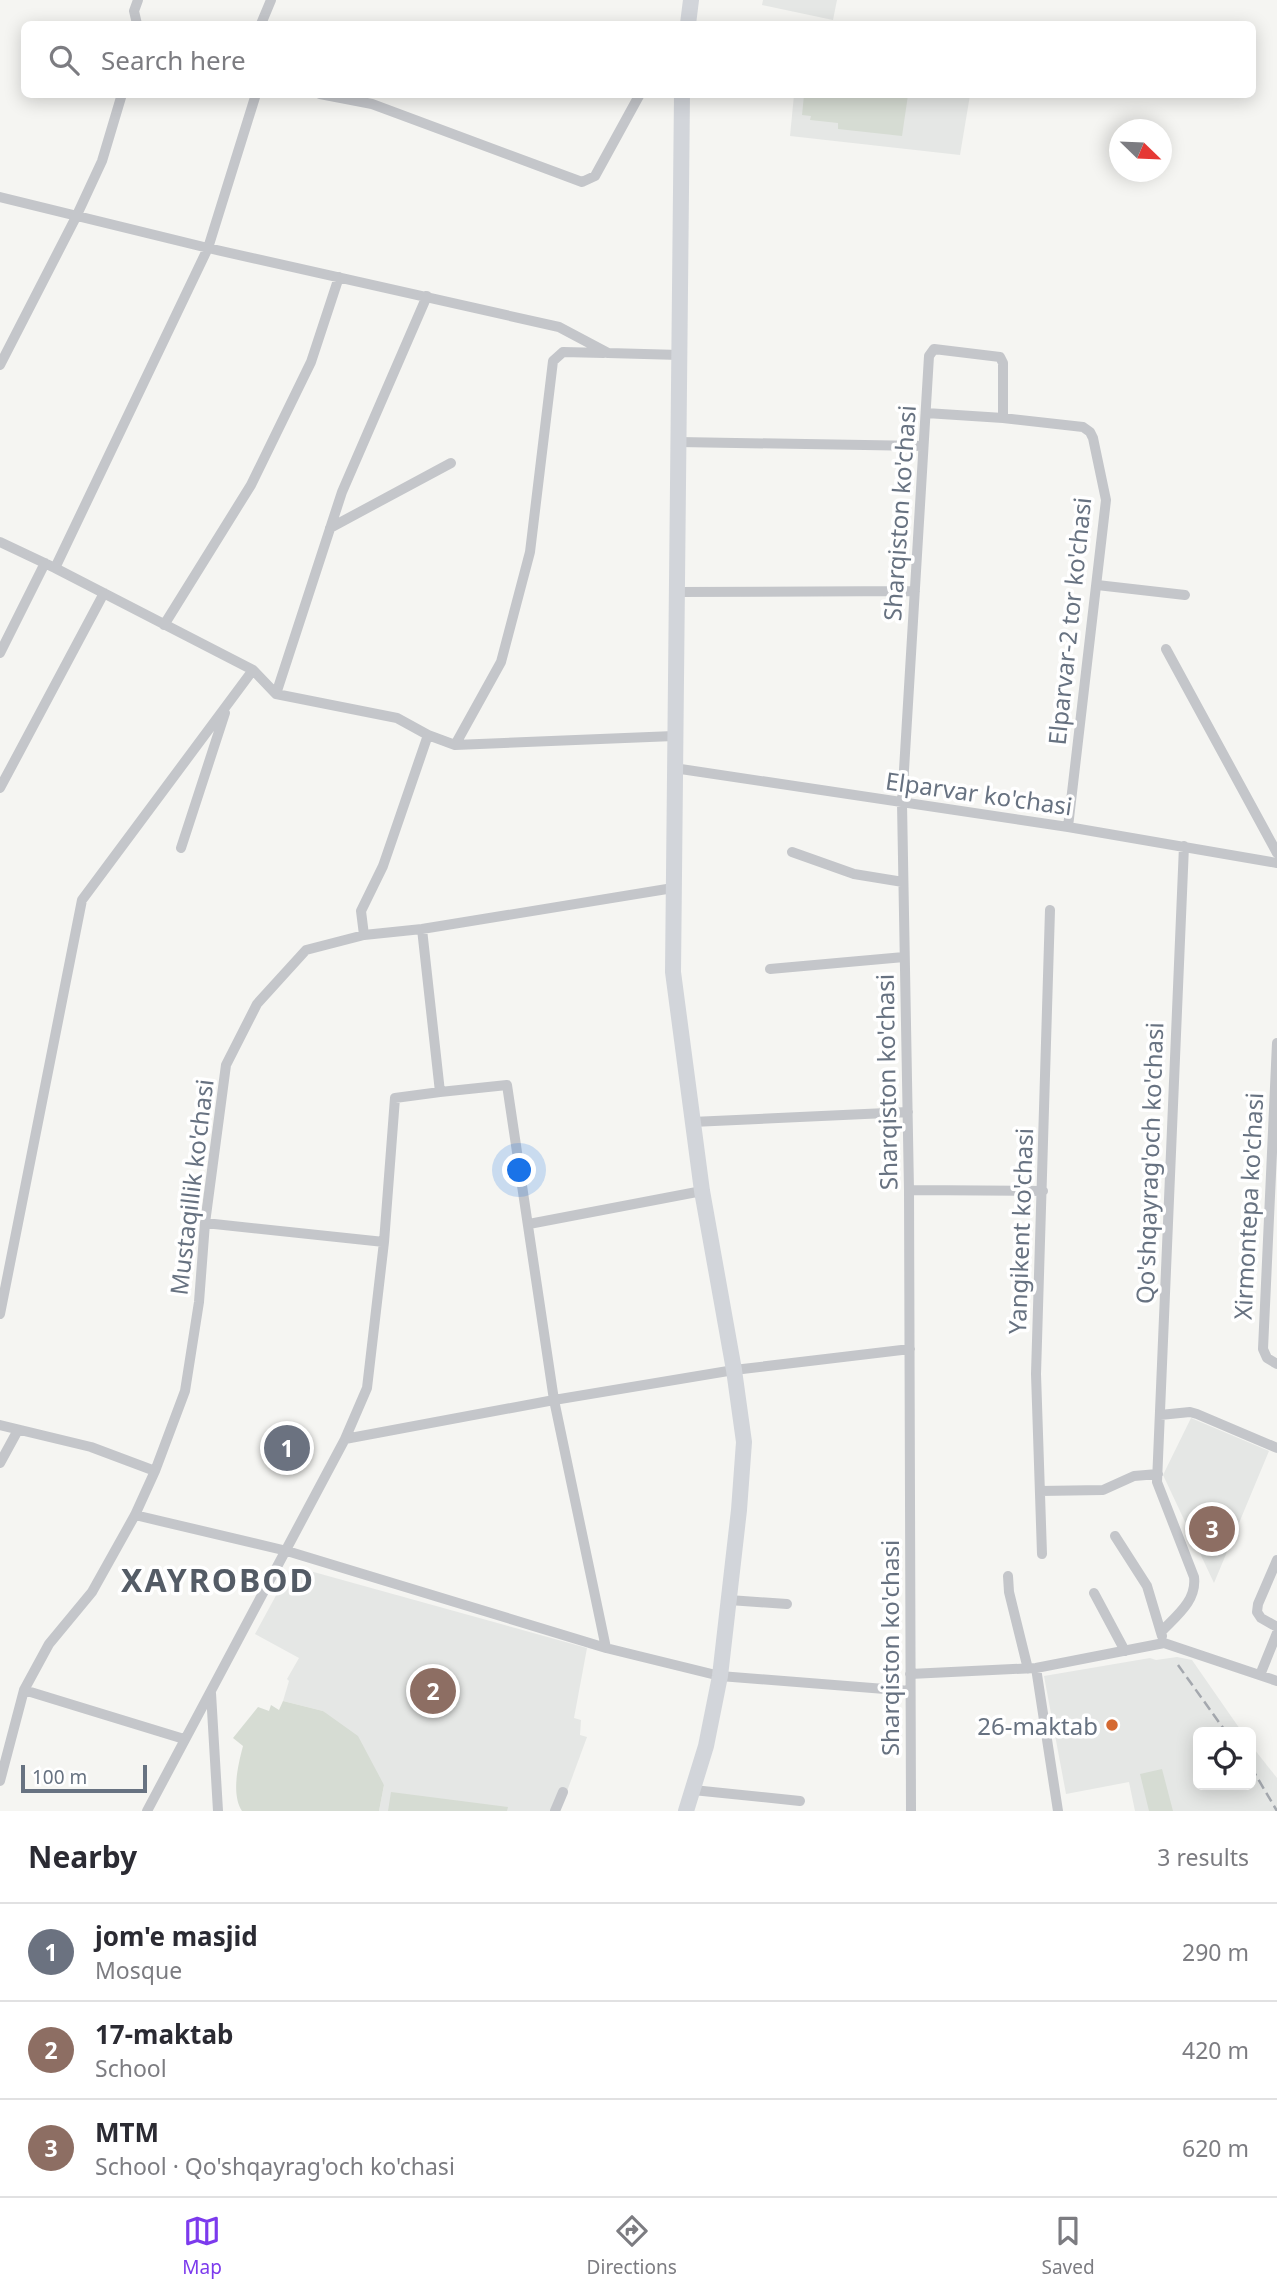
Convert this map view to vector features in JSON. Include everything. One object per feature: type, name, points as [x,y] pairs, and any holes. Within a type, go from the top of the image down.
[{"type":"main road","points":[[688,21],[691,0]]},
{"type":"main road","points":[[682,98],[673,972],[702,1191],[744,1442],[720,1676],[709,1734],[686,1811]]},
{"type":"street","points":[[136,21],[134,11],[138,0]]},
{"type":"street","points":[[262,21],[271,0]]},
{"type":"street","points":[[0,365],[76,217],[102,160],[121,98]]},
{"type":"street","points":[[55,568],[208,248],[255,98]]},
{"type":"street","points":[[341,98],[372,104],[582,182],[595,176],[638,98]]},
{"type":"street","points":[[0,197],[208,248],[559,327],[608,353]]},
{"type":"street","points":[[164,625],[251,485],[311,362],[339,277]]},
{"type":"street","points":[[276,694],[342,492],[427,296]]},
{"type":"street","name":"Sharqiston ko'chasi","points":[[911,1811],[911,1349],[902,803],[931,352],[939,348],[1000,357],[1003,363],[1003,418]]},
{"type":"street","points":[[455,745],[502,662],[530,552],[553,361],[563,352],[680,355]]},
{"type":"street","points":[[926,413],[1003,418]]},
{"type":"street","name":"Elparvar-2 tor ko'chasi","points":[[1003,418],[1083,427],[1090,432],[1106,500],[1069,827]]},
{"type":"street","points":[[679,442],[923,446]]},
{"type":"street","points":[[330,528],[451,464]]},
{"type":"street","points":[[0,542],[253,670],[276,694],[397,719],[455,745],[674,736]]},
{"type":"street","points":[[0,653],[45,563]]},
{"type":"street","points":[[1097,585],[1185,595]]},
{"type":"street","points":[[677,592],[915,591]]},
{"type":"street","points":[[0,788],[104,593]]},
{"type":"street","points":[[1166,649],[1277,853]]},
{"type":"street","points":[[0,1314],[82,900],[253,670]]},
{"type":"street","points":[[181,848],[227,705]]},
{"type":"street","points":[[364,935],[361,911],[383,866],[428,735]]},
{"type":"street","name":"Elparvar ko'chasi","points":[[674,768],[1069,827],[1277,863]]},
{"type":"street","name":"Qo'shqayrag'och ko'chasi","points":[[1157,1478],[1184,846]]},
{"type":"street","points":[[792,852],[854,874],[903,882]]},
{"type":"street","name":"Mustaqillik ko'chasi","points":[[0,1781],[24,1690],[49,1644],[92,1592],[135,1514],[155,1471],[185,1391],[199,1302],[205,1223],[226,1065],[257,1004],[306,950],[364,935],[422,929],[673,888]]},
{"type":"street","name":"Yangikent ko'chasi","points":[[1042,1554],[1036,1374],[1050,910]]},
{"type":"street","points":[[422,929],[440,1092]]},
{"type":"street","points":[[770,969],[904,957]]},
{"type":"street","name":"Xirmontepa ko'chasi","points":[[1277,1043],[1263,1349],[1267,1358],[1277,1364]]},
{"type":"street","points":[[147,1811],[345,1440],[367,1388],[384,1242],[395,1098],[507,1085],[554,1400],[606,1648]]},
{"type":"street","points":[[692,1122],[908,1112]]},
{"type":"street","points":[[909,1190],[1043,1191]]},
{"type":"street","points":[[529,1224],[702,1191]]},
{"type":"street","points":[[205,1223],[384,1242]]},
{"type":"street","points":[[1265,1301],[1277,1294]]},
{"type":"street","points":[[345,1440],[554,1400],[734,1370],[911,1349]]},
{"type":"street","points":[[1160,1415],[1190,1412],[1277,1448]]},
{"type":"street","points":[[0,1425],[91,1447],[155,1471]]},
{"type":"street","points":[[0,1464],[18,1430]]},
{"type":"street","points":[[1040,1491],[1103,1490],[1134,1476],[1157,1478],[1195,1584],[1184,1609],[1161,1632]]},
{"type":"street","points":[[135,1514],[287,1551],[606,1648],[720,1676],[910,1691]]},
{"type":"street","points":[[1115,1536],[1147,1586],[1164,1643]]},
{"type":"street","points":[[1277,1560],[1257,1608],[1261,1618],[1277,1627]]},
{"type":"street","points":[[1008,1576],[1009,1592],[1032,1668],[1058,1811]]},
{"type":"street","points":[[1094,1593],[1125,1651]]},
{"type":"street","points":[[729,1600],[788,1604]]},
{"type":"street","points":[[1260,1675],[1277,1633]]},
{"type":"street","points":[[910,1674],[1032,1668],[1164,1643],[1277,1681]]},
{"type":"street","points":[[24,1690],[184,1739]]},
{"type":"street","points":[[211,1693],[218,1811]]},
{"type":"street","points":[[693,1790],[800,1801]]},
{"type":"street","points":[[555,1811],[563,1792]]},
{"type":"shaded area","points":[[763,0],[837,0],[833,20],[762,5]]},
{"type":"shaded area","points":[[794,98],[970,98],[960,155],[790,136]]},
{"type":"shaded area","points":[[804,98],[908,98],[902,136],[838,129],[838,123],[810,120],[811,116],[802,115]]},
{"type":"shaded area","points":[[1191,1418],[1269,1451],[1214,1583],[1163,1475]]},
{"type":"shaded area","points":[[292,1566],[587,1648],[574,1718],[581,1720],[580,1735],[587,1737],[566,1794],[552,1811],[379,1811],[384,1785],[323,1711],[283,1701],[289,1681],[287,1679],[299,1658],[255,1634]]},
{"type":"shaded area","name":"26-maktab","points":[[1177,1657],[1192,1660],[1239,1727],[1193,1727],[1193,1790],[1256,1790],[1256,1751],[1277,1778],[1277,1811],[1135,1811],[1129,1782],[1066,1794],[1044,1676],[1150,1658],[1156,1660]]},
{"type":"shaded area","points":[[283,1701],[323,1711],[358,1736],[384,1785],[379,1811],[242,1811],[236,1788],[243,1746],[233,1738],[258,1707],[269,1711],[271,1705],[279,1710]]},
{"type":"shaded area","points":[[1162,1769],[1173,1811],[1149,1811],[1140,1774]]},
{"type":"shaded area","points":[[391,1792],[508,1807],[507,1811],[388,1811]]},
{"type":"railway","points":[[1178,1665],[1222,1727]]},
{"type":"railway","points":[[1256,1775],[1277,1811]]},
{"type":"place","name":"jom'e masjid","points":[[287,1448]]},
{"type":"place","name":"MTM","points":[[1212,1529]]},
{"type":"place","name":"17-maktab","points":[[433,1691]]},
{"type":"place","name":"26-maktab","points":[[1112,1725]]},
{"type":"district","name":"XAYROBOD","points":[[218,1579]]}]
